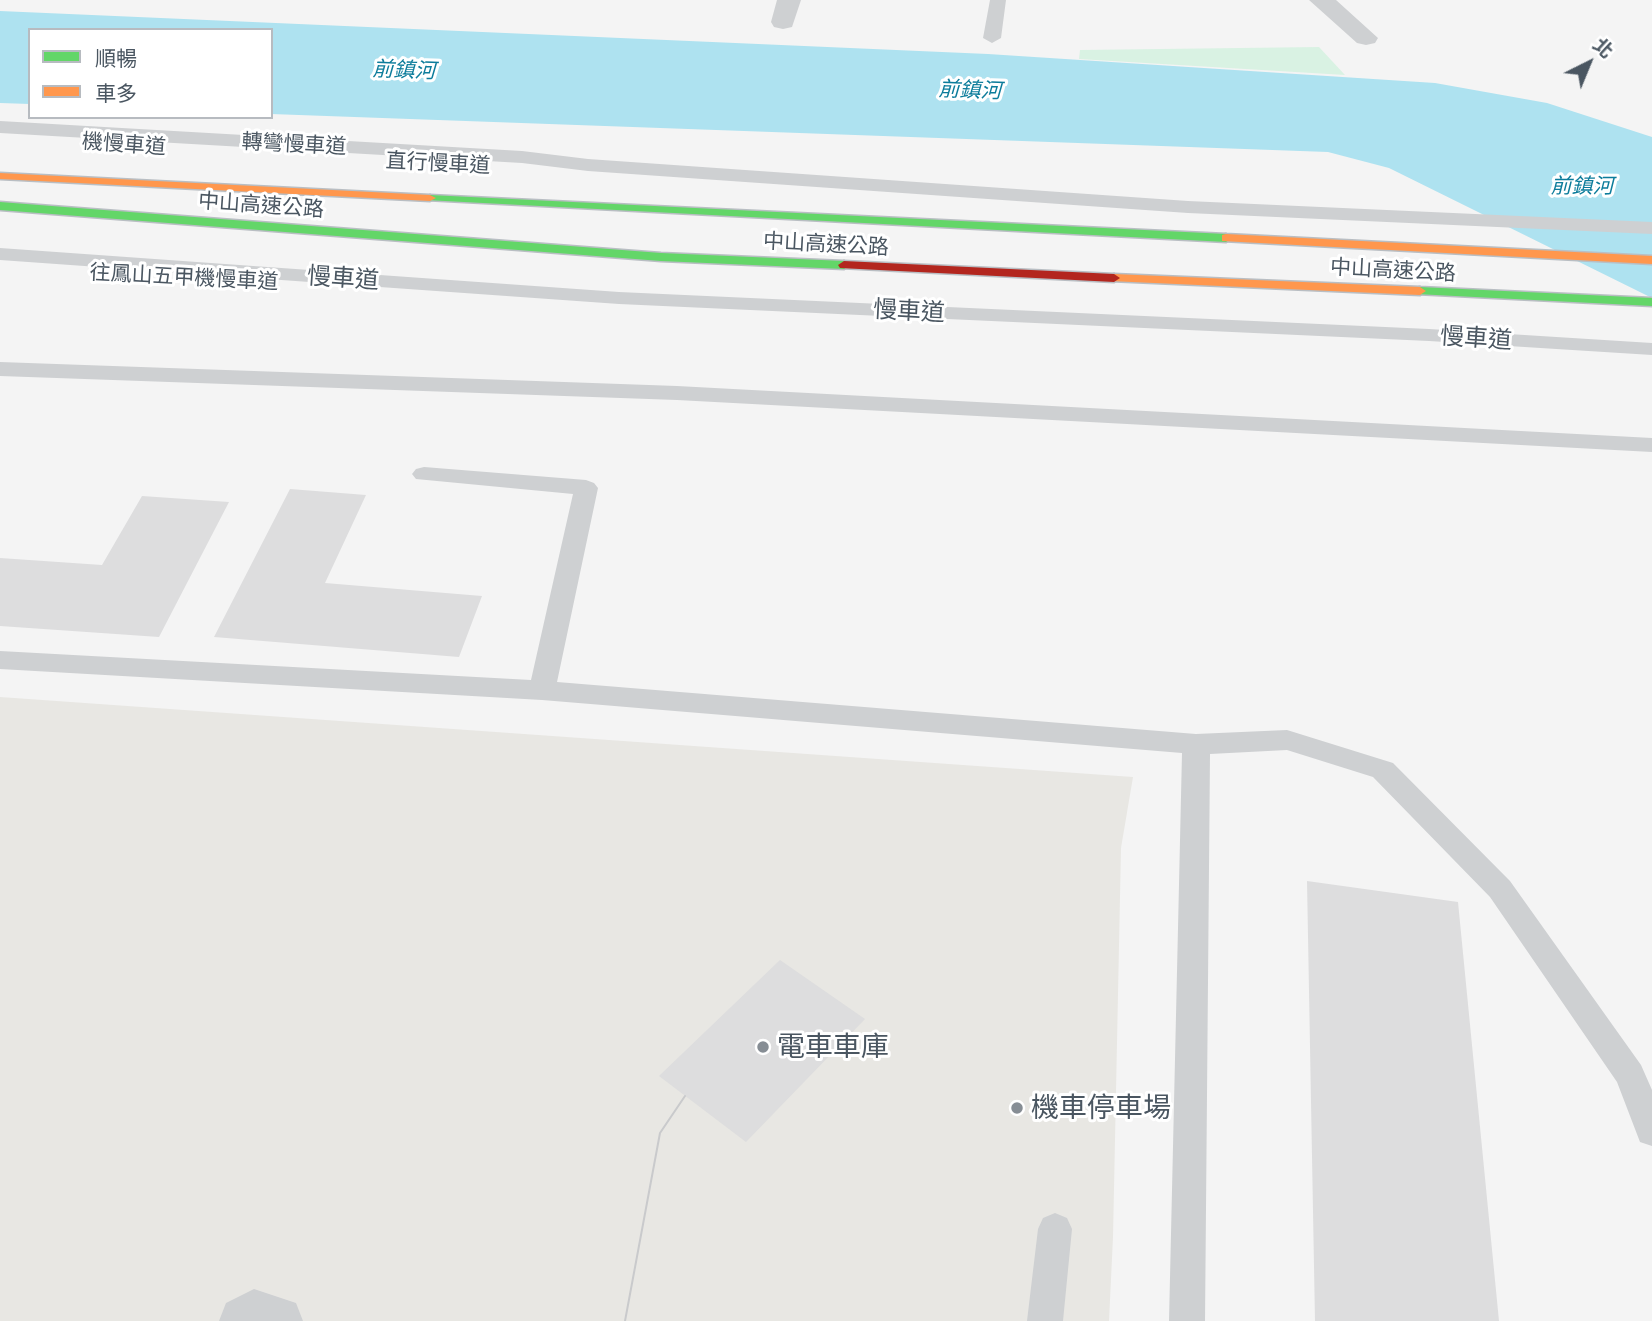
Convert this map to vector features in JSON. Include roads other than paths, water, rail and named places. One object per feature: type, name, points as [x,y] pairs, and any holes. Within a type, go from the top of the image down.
[{"type":"highway","points":[[302,175],[628,208]]},
{"type":"highway","name":"中山高速公路","points":[[0,176],[1652,260]]},
{"type":"highway","name":"中山高速公路","points":[[0,206],[661,257],[1652,302]]},
{"type":"highway","points":[[229,240],[661,257]]},
{"type":"street","points":[[1321,0],[1366,38]]},
{"type":"street","points":[[245,1321],[254,1315],[277,1321]]},
{"type":"lane","points":[[992,38],[998,0]]},
{"type":"lane","name":"轉彎慢車道","points":[[0,127],[522,157],[588,164]]},
{"type":"lane","name":"機慢車道","points":[[0,135],[247,153]]},
{"type":"lane","name":"直行慢車道","points":[[247,153],[519,167],[588,164]]},
{"type":"lane","points":[[588,164],[1188,207],[1652,228]]},
{"type":"lane","name":"慢車道","points":[[0,254],[619,298],[1429,335],[1652,349]]},
{"type":"lane","name":"往鳳山五甲機慢車道","points":[[0,267],[619,298]]},
{"type":"lane","points":[[0,369],[677,393],[1652,445]]},
{"type":"lane","points":[[424,474],[586,488],[542,691]]},
{"type":"lane","points":[[0,660],[542,691],[1196,744],[1287,740],[1383,770],[1500,889],[1630,1075],[1652,1131]]},
{"type":"lane","points":[[1186,1321],[1196,744]]},
{"type":"lane","points":[[1045,1321],[1055,1229]]},
{"type":"water","name":"前鎮河","points":[[0,11],[988,54],[1435,83],[1547,103],[1652,137],[1652,298],[1389,168],[1328,152],[273,114],[273,28],[28,28],[28,104],[0,103]]},
{"type":"tram line","points":[[625,1321],[660,1133],[685,1096]]},
{"type":"place","name":"電車車庫","points":[[763,1047]]},
{"type":"place","name":"機車停車場","points":[[1017,1108]]}]
